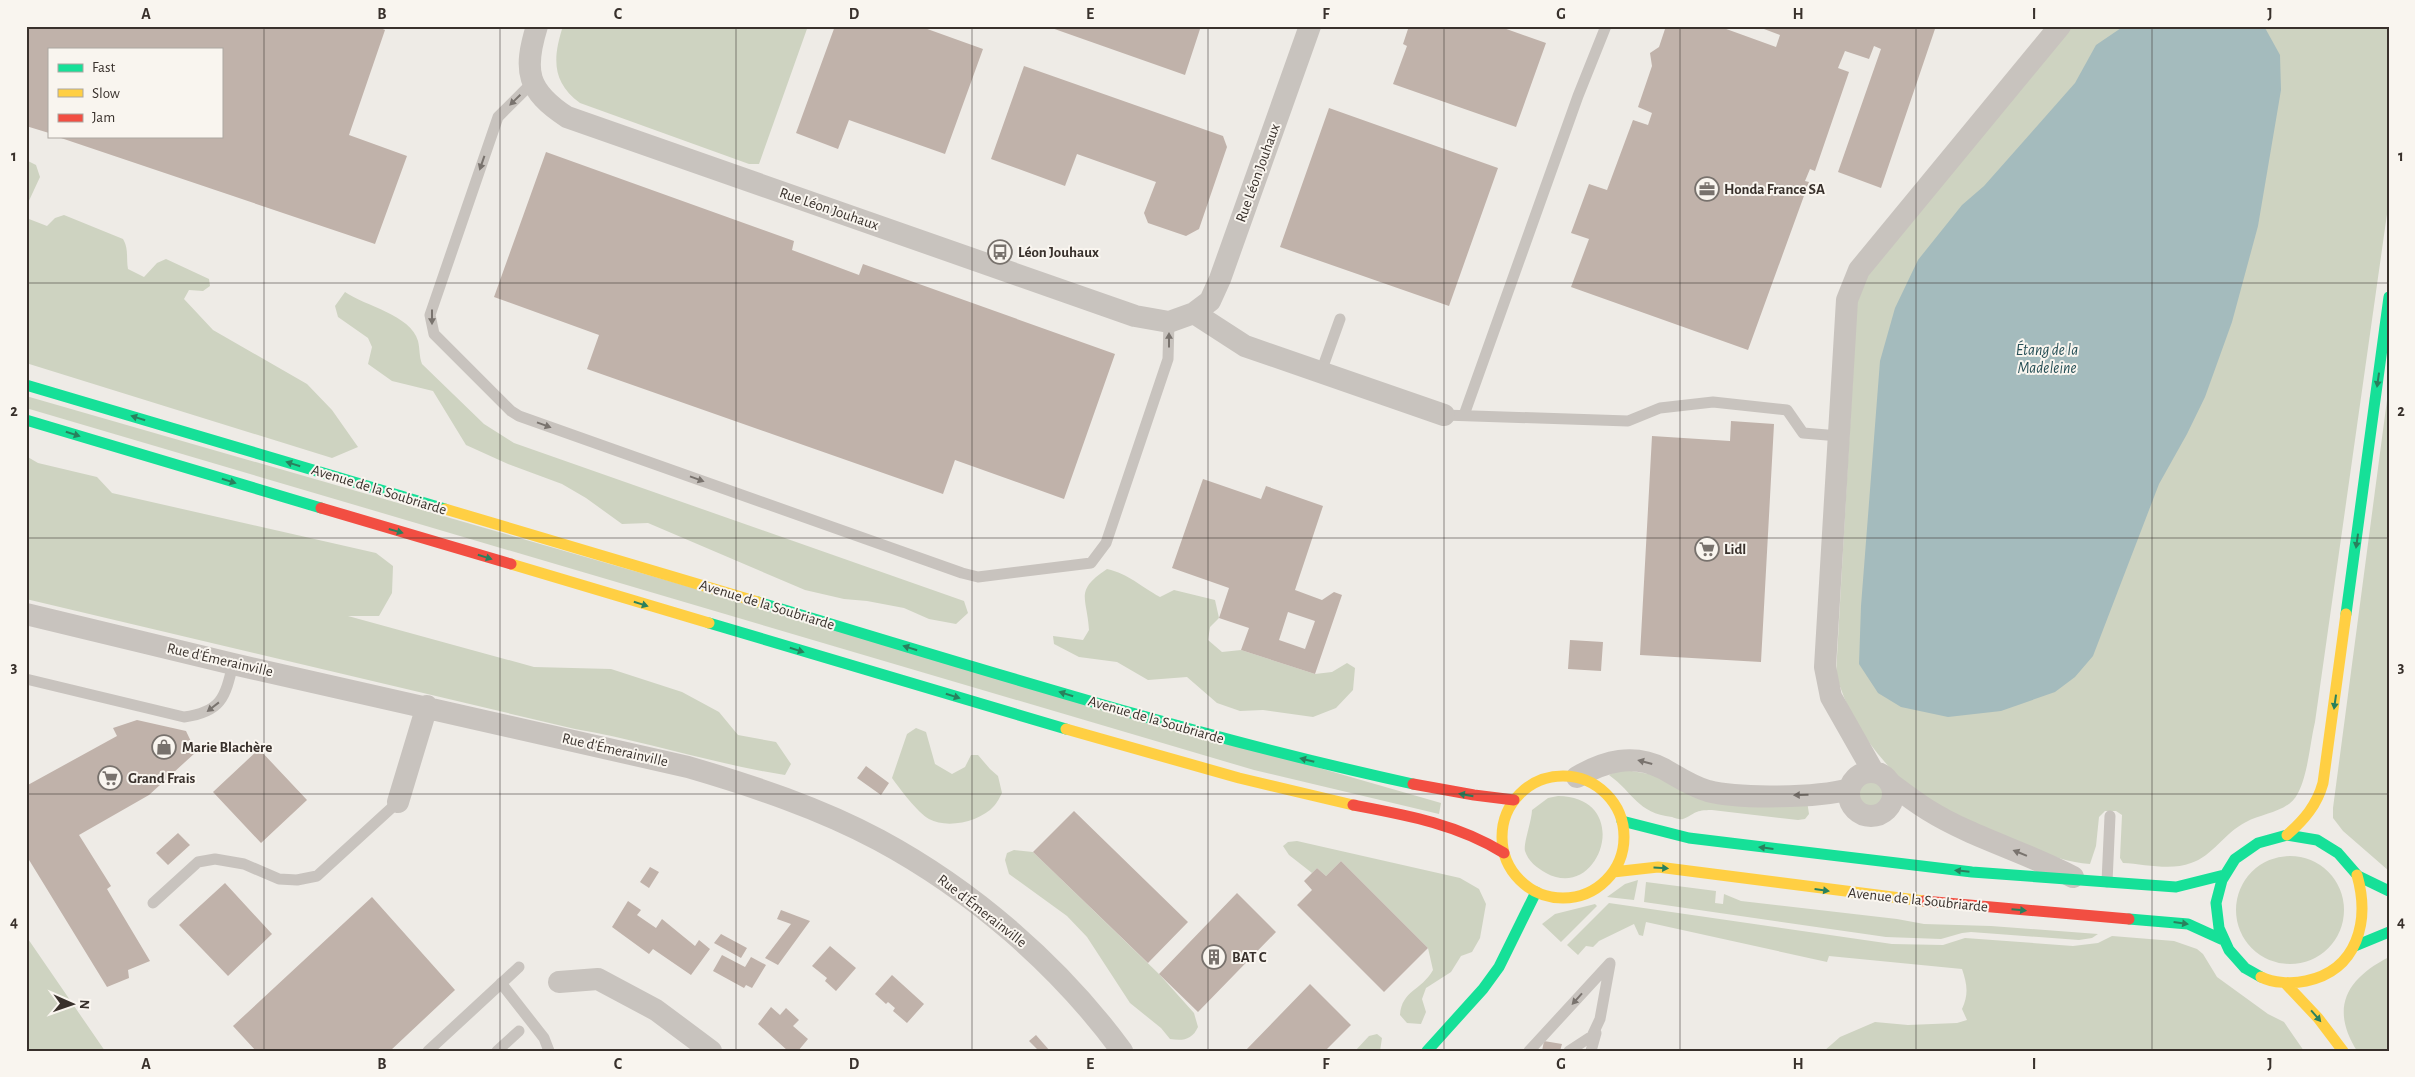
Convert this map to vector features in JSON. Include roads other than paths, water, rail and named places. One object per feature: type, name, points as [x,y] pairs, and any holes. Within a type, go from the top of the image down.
[{"type":"main road","points":[[2287,835],[2302,822],[2316,804],[2323,783],[2389,297]]},
{"type":"main road","name":"Avenue de la Soubriarde","points":[[26,385],[1077,698],[1228,740],[1426,787],[1470,796],[1514,800]]},
{"type":"main road","points":[[26,420],[1150,754],[1326,800],[1452,827],[1475,835],[1504,853]]},
{"type":"main road","points":[[1560,776],[1577,777],[1601,788],[1618,809],[1622,821],[1624,839],[1621,857],[1613,872],[1602,885],[1587,894],[1561,898],[1536,892],[1516,876],[1504,853],[1502,835],[1506,816],[1514,800],[1527,788],[1542,779],[1560,776]]},
{"type":"main road","points":[[1622,821],[1689,838],[1972,872],[2176,887],[2224,875]]},
{"type":"main road","points":[[2287,835],[2304,836],[2320,841],[2341,855],[2357,875],[2363,892],[2365,911],[2362,929],[2355,946],[2343,962],[2326,975],[2307,982],[2286,984],[2266,980],[2247,971],[2232,957],[2221,939],[2216,918],[2217,896],[2224,875],[2235,859],[2250,846],[2268,838],[2287,835]]},
{"type":"main road","name":"Avenue de la Soubriarde","points":[[1613,872],[1658,867],[1860,894],[2172,922],[2188,924],[2221,939]]},
{"type":"main road","points":[[2357,875],[2389,891]]},
{"type":"main road","points":[[1427,1051],[1483,989],[1499,967],[1536,892]]},
{"type":"main road","points":[[2355,946],[2389,932]]},
{"type":"main road","points":[[2286,984],[2318,1018],[2344,1051]]},
{"type":"street","points":[[532,83],[529,63],[537,26]]},
{"type":"street","name":"Rue Léon Jouhaux","points":[[532,83],[538,93],[555,109],[582,123],[1135,316],[1169,322],[1194,313],[1210,301],[1220,280],[1310,26]]},
{"type":"street","points":[[2060,26],[1859,270],[1847,300],[1825,667],[1831,697],[1882,777],[1894,797],[1891,804],[1881,814],[1874,816],[1860,814],[1854,809],[1850,803],[1849,789],[1855,778],[1861,774],[1882,777],[1928,810],[1956,826],[2051,865],[2080,881]]},
{"type":"street","points":[[1194,313],[1246,346],[1454,415]]},
{"type":"street","name":"Rue d'Émerainville","points":[[26,614],[232,664],[427,706],[688,767],[734,780],[824,814],[878,839],[956,889],[1025,945],[1076,994],[1122,1051]]},
{"type":"street","points":[[398,802],[427,706]]},
{"type":"street","points":[[1577,777],[1606,763],[1636,760],[1653,764],[1695,786],[1721,793],[1813,794],[1849,789]]},
{"type":"street","points":[[559,982],[598,979],[656,1010],[712,1051]]},
{"type":"lane","points":[[1606,26],[1454,415],[1628,421],[1660,408],[1713,402],[1788,410],[1803,433],[1839,436]]},
{"type":"lane","points":[[532,83],[498,117],[430,315],[434,334],[511,411],[519,416],[962,573],[978,577],[1091,563],[1106,543],[1168,359],[1169,322]]},
{"type":"lane","points":[[1322,372],[1340,319]]},
{"type":"lane","points":[[26,679],[184,716],[203,714],[221,700],[232,664]]},
{"type":"lane","points":[[153,902],[198,862],[215,859],[244,864],[280,879],[297,880],[317,876],[398,802]]},
{"type":"lane","points":[[2107,883],[2110,816]]},
{"type":"lane","points":[[1529,1051],[1610,963],[1592,1051]]},
{"type":"lane","points":[[428,1051],[518,966]]},
{"type":"lane","points":[[501,983],[544,1038],[549,1051]]},
{"type":"lane","points":[[1569,1051],[1583,1044],[1592,1036],[1600,1019]]},
{"type":"lane","points":[[498,1051],[519,1031]]},
{"type":"water","name":"Étang de la Madeleine","points":[[2124,26],[2264,26],[2280,55],[2281,90],[2258,226],[2232,322],[2205,397],[2159,484],[2093,656],[2075,677],[2055,692],[2001,711],[1948,717],[1901,707],[1878,693],[1859,664],[1861,606],[1880,361],[1895,308],[1918,260],[1962,205],[1984,186],[2075,83],[2096,45]]},
{"type":"place","name":"Honda France SA","points":[[1707,189]]},
{"type":"place","name":"Léon Jouhaux","points":[[1000,252]]},
{"type":"place","name":"Lidl","points":[[1707,549]]},
{"type":"place","name":"Marie Blachère","points":[[164,747]]},
{"type":"place","name":"Grand Frais","points":[[110,778]]},
{"type":"place","name":"BAT C","points":[[1214,957]]}]
